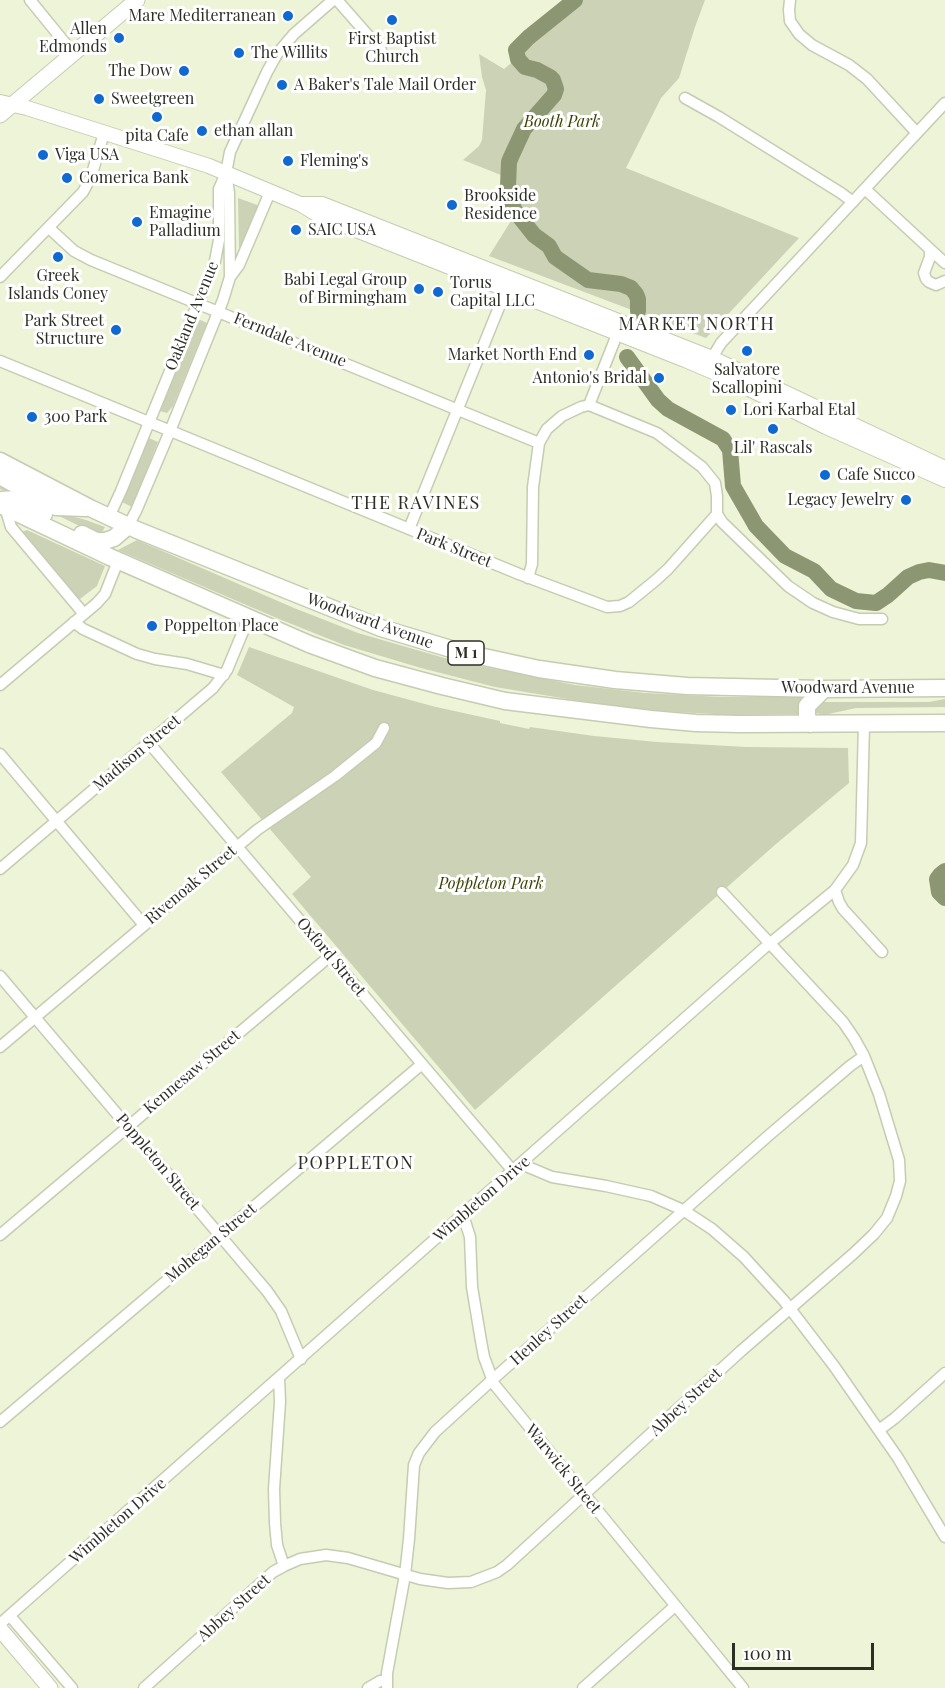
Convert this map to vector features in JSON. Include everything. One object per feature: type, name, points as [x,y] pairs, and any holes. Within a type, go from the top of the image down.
[{"type":"main road","points":[[4,107],[74,54],[137,0]]},
{"type":"main road","name":"Woodward Avenue","points":[[0,461],[128,526],[381,628],[461,652],[539,669],[615,680],[687,686],[824,689],[945,688]]},
{"type":"main road","points":[[0,476],[56,507],[90,508]]},
{"type":"main road","points":[[2,504],[16,499],[96,541],[110,540],[128,526]]},
{"type":"main road","name":"M 1","points":[[2,504],[118,561],[309,644],[375,668],[505,701],[696,723],[945,723]]},
{"type":"main road","points":[[810,724],[807,706],[824,689]]},
{"type":"main road","points":[[0,1629],[50,1688]]},
{"type":"street","points":[[30,0],[74,54]]},
{"type":"street","points":[[225,173],[230,152],[277,54],[294,34],[335,0],[381,50]]},
{"type":"street","points":[[790,0],[790,21],[799,34],[812,45],[858,71],[876,87],[917,133]]},
{"type":"street","points":[[685,98],[853,202]]},
{"type":"street","points":[[709,363],[721,343],[945,103]]},
{"type":"street","points":[[4,107],[27,108],[187,158],[300,204],[318,215],[620,327],[709,363],[829,420],[945,480]]},
{"type":"street","points":[[0,277],[87,186],[104,133]]},
{"type":"street","name":"Oakland Avenue","points":[[225,173],[229,193],[230,277]]},
{"type":"street","name":"Oakland Avenue","points":[[109,517],[215,261],[219,240],[219,189],[225,173]]},
{"type":"street","points":[[865,189],[945,263]]},
{"type":"street","name":"Oakland Avenue","points":[[128,526],[170,431],[230,277],[239,266],[270,192]]},
{"type":"street","name":"Ferndale Avenue","points":[[48,228],[80,255],[539,443]]},
{"type":"street","points":[[930,250],[930,258],[924,273],[926,279],[936,285],[945,281]]},
{"type":"street","points":[[409,529],[509,284]]},
{"type":"street","points":[[589,405],[620,327]]},
{"type":"street","name":"Park Street","points":[[0,361],[528,578],[607,607],[620,606],[636,597],[668,569],[717,514]]},
{"type":"street","points":[[528,578],[532,564],[533,487],[539,443],[547,429],[562,416],[589,405],[657,433],[702,467],[711,477],[717,489],[717,514],[730,531],[800,595],[823,608],[842,615],[859,619],[882,619]]},
{"type":"street","points":[[829,420],[945,468]]},
{"type":"street","points":[[2,504],[11,527],[84,614]]},
{"type":"street","points":[[0,685],[100,600],[105,594],[118,561]]},
{"type":"street","name":"Madison Street","points":[[0,869],[213,688],[224,675],[249,617]]},
{"type":"street","points":[[74,622],[83,629],[137,654],[187,664],[224,675]]},
{"type":"street","name":"Wimbleton Drive","points":[[0,1624],[770,944],[835,890],[853,865],[861,843],[864,724]]},
{"type":"street","name":"Rivenoak Street","points":[[0,1047],[265,824],[335,776],[376,743],[384,728]]},
{"type":"street","name":"Oxford Street","points":[[149,743],[422,1064],[517,1167],[552,1177],[651,1196],[683,1210],[712,1229],[744,1257],[790,1309],[834,1366],[898,1458],[945,1537]]},
{"type":"street","points":[[0,754],[144,925]]},
{"type":"street","points":[[835,890],[843,909],[882,952]]},
{"type":"street","name":"Abbey Street","points":[[144,1688],[273,1572],[300,1559],[326,1555],[361,1561],[435,1582],[460,1583],[471,1582],[490,1575],[507,1565],[741,1351],[853,1254],[887,1218],[900,1181],[899,1160],[879,1094],[864,1056],[843,1022],[722,892]]},
{"type":"street","name":"Kennesaw Street","points":[[0,1235],[330,956]]},
{"type":"street","name":"Poppleton Street","points":[[0,976],[275,1301],[301,1359]]},
{"type":"street","name":"Henley Street","points":[[386,1684],[405,1575],[414,1466],[419,1453],[435,1432],[492,1380],[683,1210],[822,1089],[864,1056]]},
{"type":"street","name":"Mohegan Street","points":[[0,1422],[422,1064]]},
{"type":"street","name":"Warwick Street","points":[[463,1215],[470,1237],[472,1287],[481,1341],[492,1380],[743,1688]]},
{"type":"street","points":[[879,1430],[945,1373]]},
{"type":"street","points":[[279,1378],[280,1402],[274,1511],[277,1545],[284,1566]]},
{"type":"street","points":[[583,1688],[675,1606]]},
{"type":"street","points":[[10,1616],[72,1688]]},
{"type":"street","points":[[368,1688],[380,1681],[386,1684]]},
{"type":"green space","name":"Booth Park","points":[[581,0],[705,0],[679,78],[661,98],[626,168],[799,238],[706,338],[489,256],[514,216],[509,208],[506,177],[463,160],[479,146],[482,140],[486,90],[479,54],[504,69],[534,44],[534,26]]},
{"type":"green space","points":[[238,198],[260,206],[239,251],[239,249]]},
{"type":"green space","points":[[198,319],[207,323],[173,406],[167,413],[160,411]]},
{"type":"green space","points":[[149,438],[158,442],[132,507],[122,502]]},
{"type":"green space","points":[[0,481],[67,515],[105,527],[100,536],[0,489]]},
{"type":"green space","points":[[27,530],[105,566],[97,586],[80,599],[78,598],[21,532]]},
{"type":"green space","points":[[137,540],[358,633],[455,661],[575,685],[645,693],[721,697],[801,697],[801,714],[733,715],[610,706],[495,687],[421,668],[344,645],[118,550]]},
{"type":"green space","name":"Poppleton Park","points":[[249,647],[373,690],[529,729],[530,727],[657,742],[746,747],[848,748],[849,783],[776,844],[475,1110],[292,894],[311,877],[221,772],[292,713],[294,707],[237,675]]},
{"type":"green space","points":[[945,699],[945,707],[856,708],[824,715],[816,713],[815,708],[822,702],[929,702]]},
{"type":"waterway","points":[[575,0],[516,50],[518,59],[525,67],[550,77],[556,89],[554,95],[524,129],[511,157],[508,186],[511,201],[515,211],[534,235],[549,246],[555,257],[588,280],[621,284],[631,288],[638,299],[638,311]]},
{"type":"waterway","points":[[627,357],[658,400],[668,409],[723,439],[730,450],[733,486],[756,526],[785,556],[814,571],[831,589],[856,601],[876,603],[908,577],[919,572],[929,570],[945,573]]},
{"type":"waterway","points":[[945,871],[937,879],[939,892],[945,898]]},
{"type":"place","name":"Mare Mediterranean","points":[[288,16]]},
{"type":"place","name":"First Baptist Church","points":[[392,20]]},
{"type":"place","name":"Allen Edmonds","points":[[119,38]]},
{"type":"place","name":"The Willits","points":[[239,53]]},
{"type":"place","name":"The Dow","points":[[184,71]]},
{"type":"place","name":"A Baker's Tale Mail Order","points":[[282,85]]},
{"type":"place","name":"Sweetgreen","points":[[99,99]]},
{"type":"place","name":"pita Cafe","points":[[157,117]]},
{"type":"place","name":"ethan allan","points":[[202,131]]},
{"type":"place","name":"Viga USA","points":[[43,155]]},
{"type":"place","name":"Fleming's","points":[[288,161]]},
{"type":"place","name":"Comerica Bank","points":[[67,178]]},
{"type":"place","name":"Brookside Residence","points":[[452,205]]},
{"type":"place","name":"Emagine Palladium","points":[[137,222]]},
{"type":"place","name":"SAIC USA","points":[[296,230]]},
{"type":"place","name":"Greek Islands Coney","points":[[58,257]]},
{"type":"place","name":"Babi Legal Group of Birmingham","points":[[419,289]]},
{"type":"place","name":"Torus Capital LLC","points":[[438,292]]},
{"type":"place","name":"Park Street Structure","points":[[116,330]]},
{"type":"place","name":"Salvatore Scallopini","points":[[747,351]]},
{"type":"place","name":"Market North End","points":[[589,355]]},
{"type":"place","name":"Antonio's Bridal","points":[[659,378]]},
{"type":"place","name":"Lori Karbal Etal","points":[[731,410]]},
{"type":"place","name":"300 Park","points":[[32,417]]},
{"type":"place","name":"Lil' Rascals","points":[[773,429]]},
{"type":"place","name":"Cafe Succo","points":[[825,475]]},
{"type":"place","name":"Legacy Jewelry","points":[[906,500]]},
{"type":"place","name":"Poppelton Place","points":[[152,626]]},
{"type":"district","name":"MARKET NORTH","points":[[697,324]]},
{"type":"district","name":"THE RAVINES","points":[[416,503]]},
{"type":"district","name":"POPPLETON","points":[[356,1163]]}]
